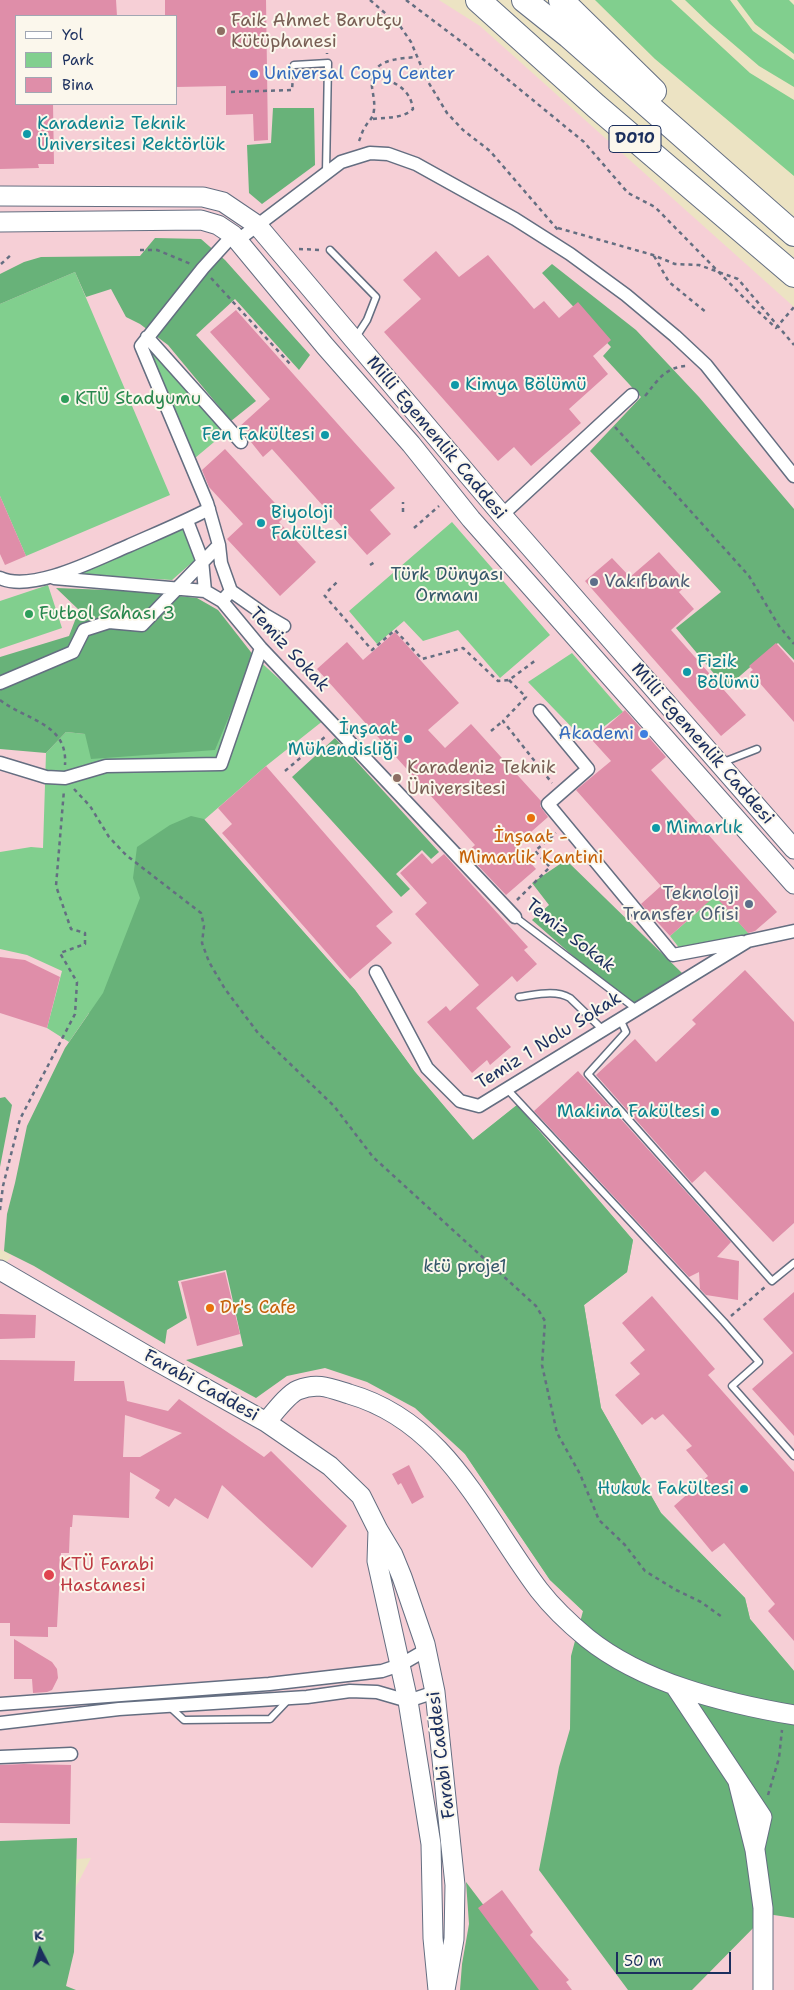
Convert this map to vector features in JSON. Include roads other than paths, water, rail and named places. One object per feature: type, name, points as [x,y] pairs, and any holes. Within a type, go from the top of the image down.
[{"type":"highway","name":"D010","points":[[478,0],[596,106],[794,274]]},
{"type":"highway","name":"D010","points":[[524,0],[569,36],[794,234]]},
{"type":"highway","points":[[561,0],[794,229]]},
{"type":"street","points":[[284,626],[231,591],[221,563],[219,545],[209,509],[141,346],[203,268],[235,238],[257,225],[341,162],[370,152],[388,154],[416,164],[515,219],[626,295],[706,365],[794,476]]},
{"type":"street","name":"Milli Egemenlik Caddesi","points":[[0,196],[203,197],[223,202],[257,225],[502,516],[719,763],[794,845]]},
{"type":"street","name":"Milli Egemenlik Caddesi","points":[[0,222],[201,220],[218,225],[235,238],[325,346],[411,444],[471,519],[794,884]]},
{"type":"street","points":[[147,337],[241,442]]},
{"type":"street","points":[[502,516],[607,419],[637,398]]},
{"type":"street","points":[[0,578],[21,582],[46,578],[72,570],[187,521],[209,509]]},
{"type":"street","points":[[46,578],[205,591],[202,560],[187,521]]},
{"type":"street","points":[[0,683],[73,652],[84,630],[109,622],[142,625],[202,560],[219,545]]},
{"type":"street","name":"Temiz Sokak","points":[[205,591],[222,602],[261,648],[515,918]]},
{"type":"street","points":[[222,602],[231,591]]},
{"type":"street","points":[[0,763],[46,777],[65,778],[106,766],[221,764],[261,648]]},
{"type":"street","points":[[540,711],[588,769],[548,804],[673,955],[748,941]]},
{"type":"street","name":"Milli Egemenlik Caddesi","points":[[758,844],[794,845]]},
{"type":"street","name":"Temiz 1 Nolu Sokak","points":[[376,972],[427,1068],[460,1101],[479,1106],[635,1008],[717,962],[748,941],[794,931]]},
{"type":"street","name":"Farabi Caddesi","points":[[0,1270],[266,1422],[330,1466],[361,1496],[393,1555],[426,1650],[435,1692],[456,1885],[454,1939],[446,1990]]},
{"type":"street","points":[[266,1422],[296,1391],[315,1385],[363,1398],[389,1410],[442,1452],[472,1489],[539,1590],[588,1639],[629,1665],[675,1686],[789,1714]]},
{"type":"street","name":"Farabi Caddesi","points":[[378,1530],[377,1561],[408,1701],[431,1844],[433,1938],[438,1990]]},
{"type":"street","points":[[0,1704],[314,1680],[382,1672],[400,1665],[426,1650]]},
{"type":"street","points":[[675,1686],[762,1817],[755,1850]]},
{"type":"street","points":[[0,1723],[120,1709],[290,1698],[350,1691],[378,1692],[408,1701],[435,1692]]},
{"type":"street","points":[[0,1757],[70,1754]]},
{"type":"street","points":[[738,1782],[755,1850],[763,1908],[763,1990]]},
{"type":"lane","points":[[294,65],[328,63],[326,173]]},
{"type":"lane","points":[[330,250],[376,297],[367,320],[354,340]]},
{"type":"lane","points":[[719,763],[757,749]]},
{"type":"lane","name":"Temiz Sokak","points":[[515,918],[635,1008]]},
{"type":"lane","points":[[518,997],[556,993],[564,994],[602,1029]]},
{"type":"lane","points":[[620,1018],[626,1032],[588,1074],[772,1281],[794,1264]]},
{"type":"lane","points":[[507,1089],[759,1362],[732,1386],[794,1456]]},
{"type":"lane","points":[[169,1706],[184,1720],[270,1719],[290,1698]]},
{"type":"place","name":"Faik Ahmet Barutçu Kütüphanesi","points":[[221,31]]},
{"type":"place","name":"Universal Copy Center","points":[[254,74]]},
{"type":"place","name":"Karadeniz Teknik Üniversitesi Rektörlük","points":[[27,134]]},
{"type":"place","name":"Kimya Bölümü","points":[[455,385]]},
{"type":"place","name":"KTÜ Stadyumu","points":[[65,399]]},
{"type":"place","name":"Fen Fakültesi","points":[[325,435]]},
{"type":"place","name":"Biyoloji Fakültesi","points":[[261,523]]},
{"type":"place","name":"Vakıfbank","points":[[594,582]]},
{"type":"place","name":"Futbol Sahası 3","points":[[29,614]]},
{"type":"place","name":"Fizik Bölümü","points":[[687,672]]},
{"type":"place","name":"Akademi","points":[[644,734]]},
{"type":"place","name":"İnşaat Mühendisliği","points":[[408,739]]},
{"type":"place","name":"Karadeniz Teknik Üniversitesi","points":[[397,778]]},
{"type":"place","name":"İnşaat - Mimarlik Kantini","points":[[531,818]]},
{"type":"place","name":"Mimarlık","points":[[656,828]]},
{"type":"place","name":"Teknoloji Transfer Ofisi","points":[[749,904]]},
{"type":"place","name":"Makina Fakültesi","points":[[715,1112]]},
{"type":"place","name":"Dr's Cafe","points":[[210,1308]]},
{"type":"place","name":"Hukuk Fakültesi","points":[[744,1489]]},
{"type":"place","name":"KTÜ Farabi Hastanesi","points":[[49,1575]]},
{"type":"park label","name":"Türk Dünyası Ormanı","points":[[447,585]]},
{"type":"park label","name":"ktü proje1","points":[[465,1267]]}]
